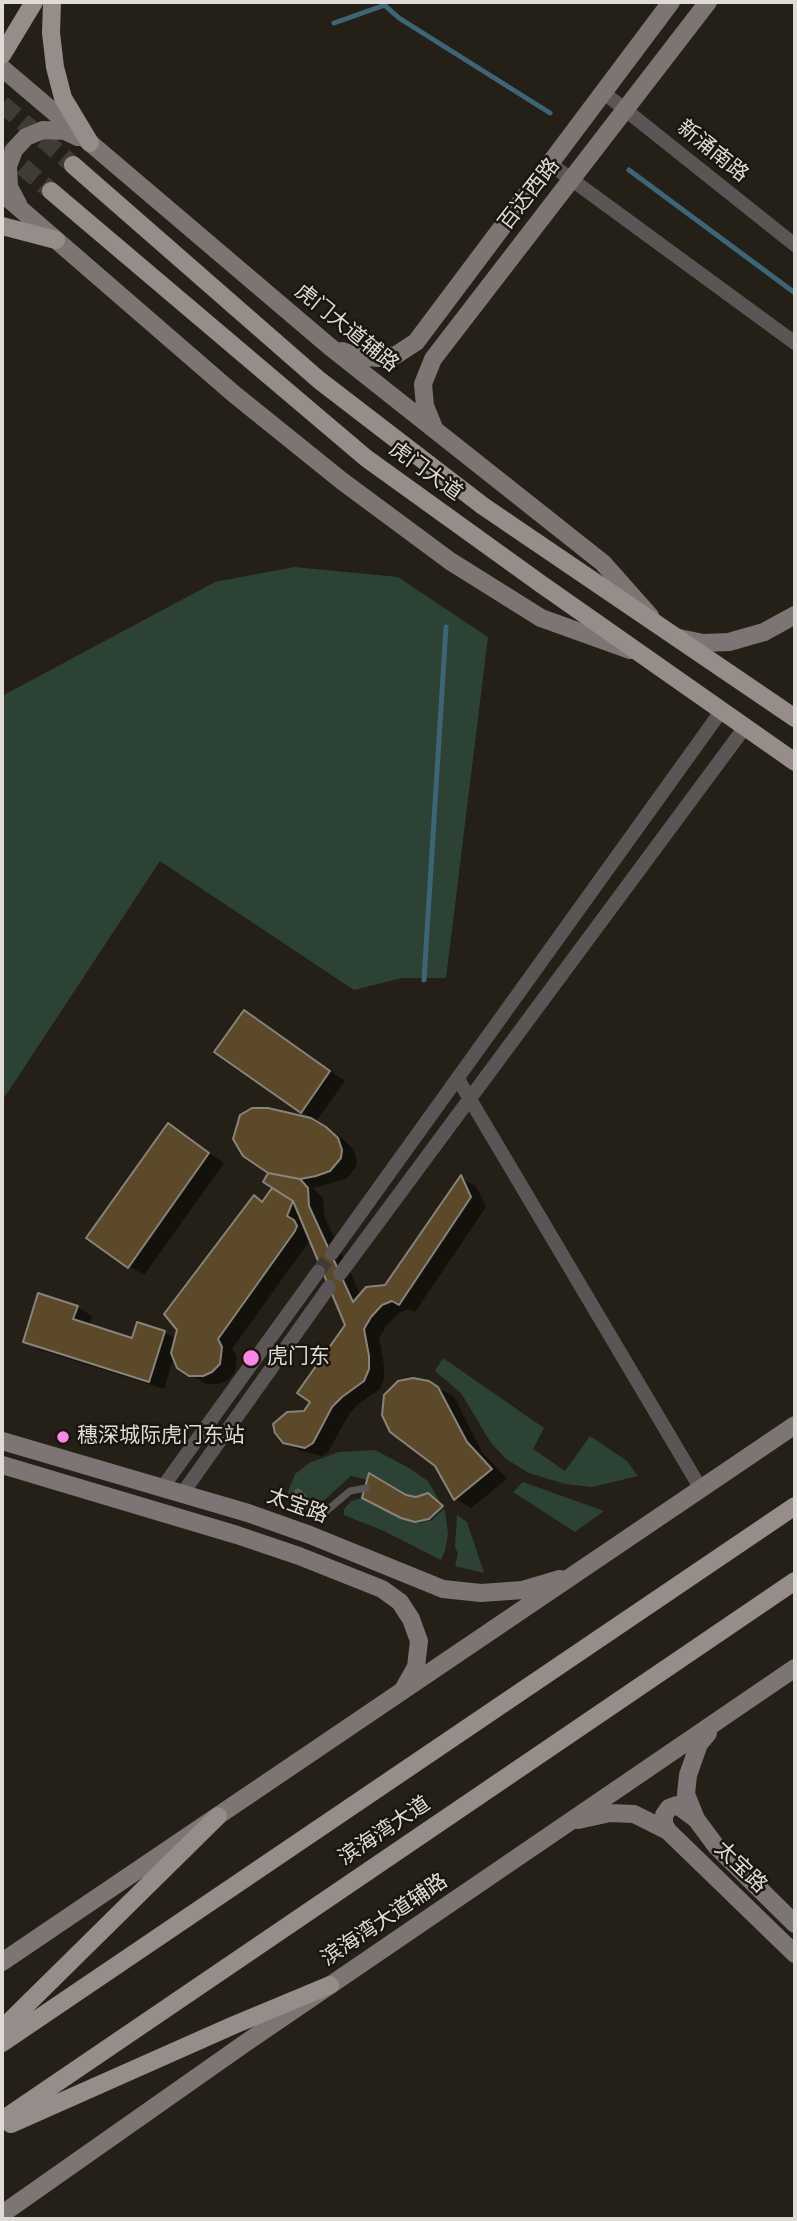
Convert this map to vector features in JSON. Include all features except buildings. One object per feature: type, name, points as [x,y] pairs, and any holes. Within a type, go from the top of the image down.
[{"type":"main road","points":[[2,55],[34,2]]},
{"type":"main road","points":[[52,2],[51,33],[63,98],[90,143]]},
{"type":"main road","name":"百达西路","points":[[329,346],[357,356],[378,358],[396,355],[416,342],[671,2]]},
{"type":"main road","name":"百达西路","points":[[434,428],[425,406],[423,384],[433,359],[708,2]]},
{"type":"main road","name":"虎门大道辅路","points":[[2,68],[329,346],[603,563],[659,626]]},
{"type":"main road","points":[[23,212],[9,187],[8,166],[14,150],[26,137],[43,130],[65,131],[90,143]]},
{"type":"main road","name":"虎门大道","points":[[73,165],[330,388],[483,506],[795,718]]},
{"type":"main road","name":"虎门大道","points":[[51,191],[366,458],[795,761]]},
{"type":"main road","points":[[2,193],[234,394],[342,481],[450,561],[541,618],[639,653]]},
{"type":"main road","points":[[2,226],[56,240]]},
{"type":"main road","points":[[676,637],[703,643],[729,642],[764,632],[795,615]]},
{"type":"main road","points":[[2,1962],[795,1424]]},
{"type":"main road","name":"太宝路","points":[[2,1441],[310,1535],[443,1589],[481,1593],[523,1590],[576,1574]]},
{"type":"main road","points":[[2,1465],[237,1535],[382,1588],[400,1602],[411,1619],[419,1641],[416,1667],[401,1693]]},
{"type":"main road","name":"滨海湾大道","points":[[2,2043],[795,1506]]},
{"type":"main road","name":"滨海湾大道","points":[[2,2120],[795,1581]]},
{"type":"main road","name":"滨海湾大道辅路","points":[[2,2214],[330,1985],[795,1668]]},
{"type":"main road","name":"太宝路","points":[[722,1718],[699,1744],[688,1775],[686,1794],[696,1819],[716,1846],[795,1924]]},
{"type":"main road","points":[[668,1831],[664,1824],[664,1815],[669,1808],[677,1805],[696,1819]]},
{"type":"main road","name":"太宝路","points":[[568,1823],[610,1812],[634,1814],[668,1831],[795,1954]]},
{"type":"main road","points":[[2,2029],[218,1816]]},
{"type":"main road","points":[[2,2128],[330,1985]]},
{"type":"street","name":"新涌南路","points":[[603,92],[795,245]]},
{"type":"street","points":[[549,163],[795,343]]},
{"type":"street","points":[[332,1253],[722,710]]},
{"type":"street","points":[[340,1274],[745,727]]},
{"type":"street","points":[[458,1079],[701,1489]]},
{"type":"street","points":[[162,1488],[318,1272]]},
{"type":"street","points":[[182,1494],[329,1287]]},
{"type":"lane","points":[[298,1492],[318,1518],[350,1490],[366,1488]]},
{"type":"green space","points":[[294,567],[398,577],[488,637],[446,978],[402,978],[354,990],[160,861],[2,1101],[2,696],[215,582]]},
{"type":"green space","points":[[443,1358],[544,1428],[533,1449],[565,1471],[590,1436],[627,1461],[638,1476],[592,1487],[565,1484],[529,1473],[506,1459],[491,1443],[461,1393],[435,1371]]},
{"type":"green space","points":[[375,1450],[428,1481],[445,1511],[448,1534],[441,1560],[386,1532],[344,1515],[344,1509],[351,1501],[362,1498],[401,1518],[415,1522],[442,1506],[428,1493],[416,1497],[406,1495],[369,1474],[368,1480],[351,1476],[318,1506],[286,1497],[295,1474],[309,1463],[339,1452]]},
{"type":"green space","points":[[523,1482],[604,1511],[575,1532],[513,1492]]},
{"type":"green space","points":[[457,1515],[467,1522],[484,1573],[455,1566],[458,1553],[455,1547]]},
{"type":"waterway","points":[[381,2],[399,18],[550,113]]},
{"type":"waterway","points":[[334,23],[385,5]]},
{"type":"waterway","points":[[629,170],[795,293]]},
{"type":"waterway","points":[[424,980],[446,627]]},
{"type":"tunnel","points":[[2,104],[73,165]]},
{"type":"tunnel","points":[[2,149],[51,191]]},
{"type":"tunnel","points":[[318,1272],[332,1253]]},
{"type":"place","name":"虎门东","points":[[251,1358]]},
{"type":"place","name":"穗深城际虎门东站","points":[[63,1437]]}]
